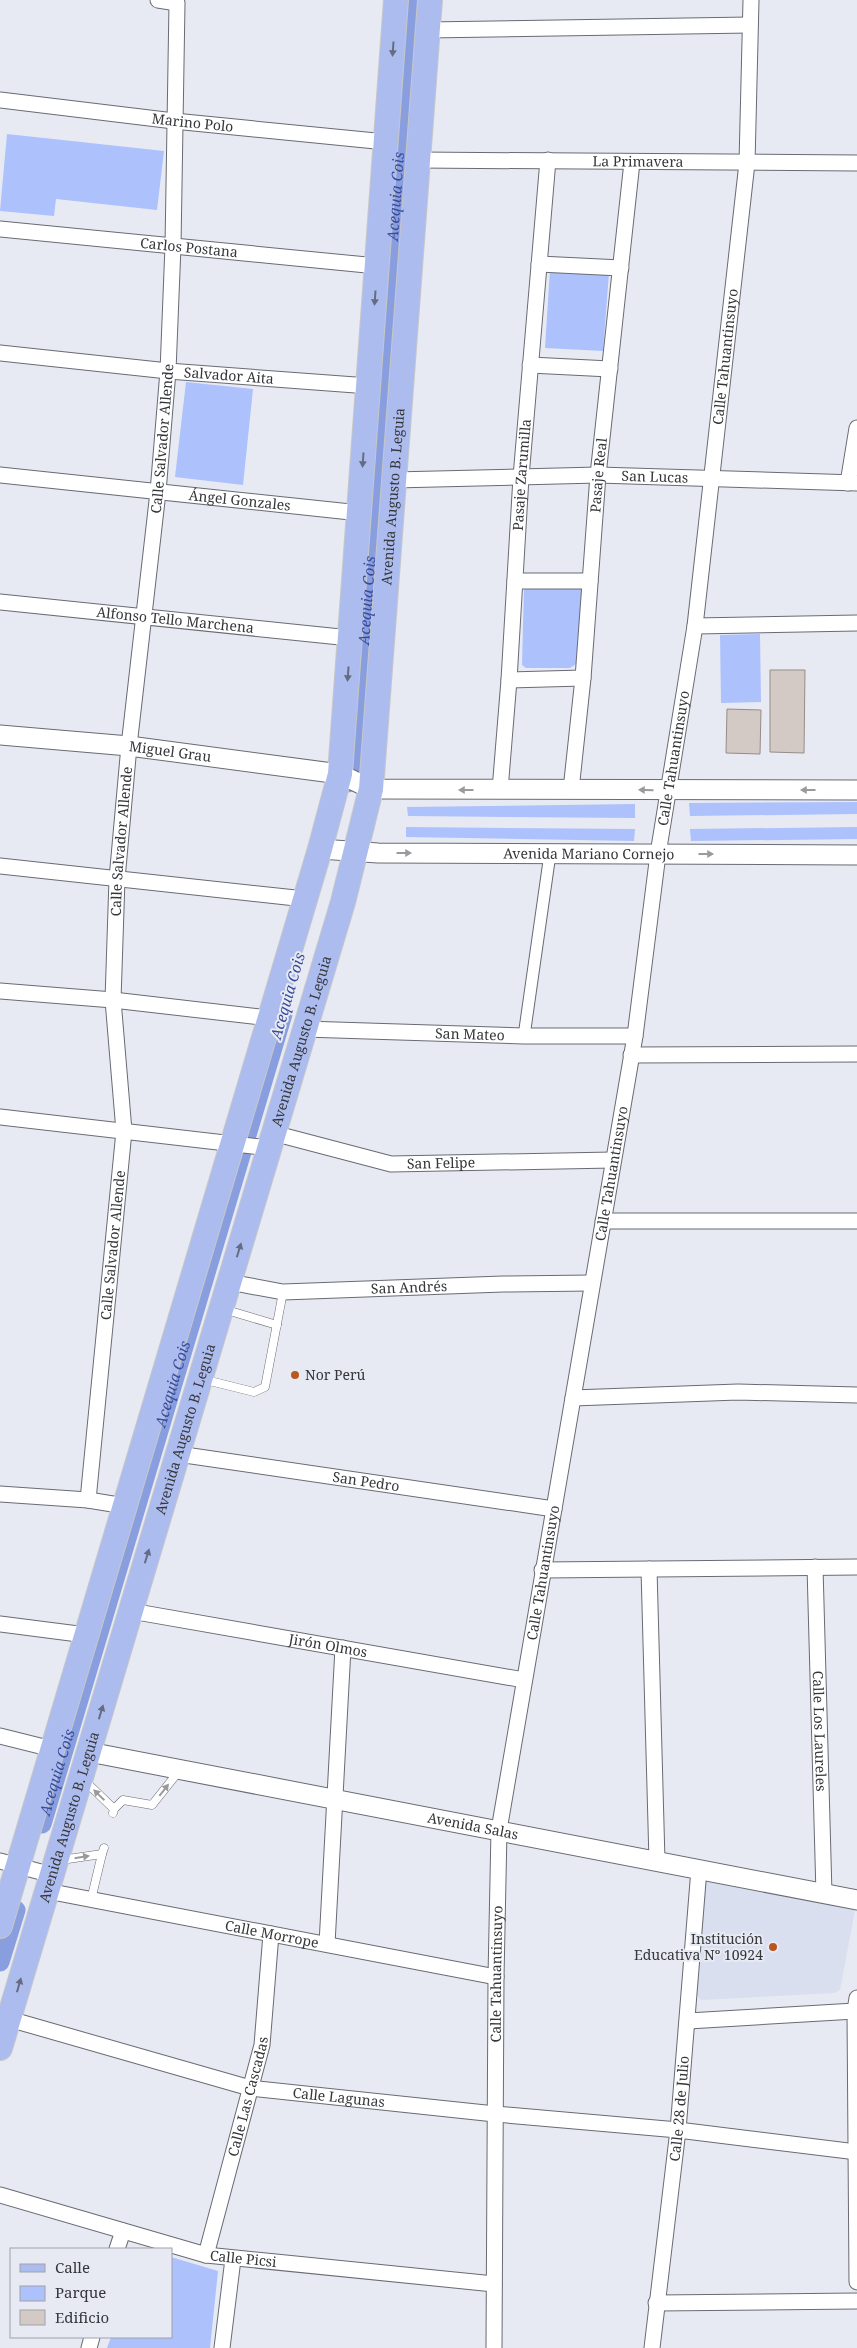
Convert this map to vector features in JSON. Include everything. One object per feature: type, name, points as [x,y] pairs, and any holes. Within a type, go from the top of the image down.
[{"type":"main road","points":[[0,1926],[12,1865],[52,1749],[304,899],[321,849],[340,775],[396,0]]},
{"type":"main road","name":"Avenida Augusto B. Leguia","points":[[0,2048],[356,852],[370,788],[430,0]]},
{"type":"street","name":"Calle Salvador Allende","points":[[88,1500],[124,1131],[113,1000],[118,879],[129,746],[158,492],[168,371],[173,246],[177,3],[158,0]]},
{"type":"street","name":"Calle Tahuantinsuyo","points":[[494,2348],[498,1830],[635,1036],[658,854],[695,626],[747,163],[751,0]]},
{"type":"street","points":[[428,30],[750,25]]},
{"type":"street","name":"Marino Polo","points":[[0,100],[174,121],[386,142]]},
{"type":"street","name":"La Primavera","points":[[418,160],[857,163]]},
{"type":"street","name":"Pasaje Zarumilla","points":[[500,790],[509,680],[521,477],[548,160]]},
{"type":"street","name":"Pasaje Real","points":[[571,790],[583,678],[598,475],[632,162]]},
{"type":"street","name":"Carlos Postana","points":[[0,229],[377,266]]},
{"type":"street","points":[[538,264],[620,268]]},
{"type":"street","name":"Salvador Aita","points":[[0,353],[168,371],[369,386]]},
{"type":"street","points":[[530,365],[610,369]]},
{"type":"street","points":[[853,483],[857,428]]},
{"type":"street","name":"Ángel Gonzales","points":[[0,475],[360,513]]},
{"type":"street","name":"San Lucas","points":[[394,480],[598,475],[853,483]]},
{"type":"street","points":[[515,581],[590,581]]},
{"type":"street","name":"Alfonso Tello Marchena","points":[[0,602],[350,638]]},
{"type":"street","points":[[695,626],[857,623]]},
{"type":"street","points":[[509,680],[583,678]]},
{"type":"street","name":"Miguel Grau","points":[[0,735],[129,746],[340,775]]},
{"type":"street","points":[[340,775],[370,788],[857,790]]},
{"type":"street","name":"Avenida Mariano Cornejo","points":[[321,849],[356,852],[857,855]]},
{"type":"street","points":[[524,1036],[550,854]]},
{"type":"street","points":[[0,866],[304,899]]},
{"type":"street","points":[[0,991],[113,1000],[269,1018]]},
{"type":"street","name":"San Mateo","points":[[304,1029],[524,1036],[635,1036]]},
{"type":"street","points":[[631,1055],[857,1054]]},
{"type":"street","name":"San Felipe","points":[[0,1117],[233,1143],[270,1143],[391,1164],[613,1160]]},
{"type":"street","points":[[603,1220],[857,1221]]},
{"type":"street","name":"San Andrés","points":[[229,1282],[283,1292],[503,1284],[592,1283]]},
{"type":"street","points":[[573,1398],[738,1392],[857,1395]]},
{"type":"street","name":"San Pedro","points":[[178,1454],[554,1508]]},
{"type":"street","points":[[0,1494],[88,1500],[125,1506]]},
{"type":"street","name":"Calle Los Laureles","points":[[815,1567],[824,1894]]},
{"type":"street","points":[[542,1570],[857,1567]]},
{"type":"street","points":[[649,1569],[657,1861]]},
{"type":"street","name":"Jirón Olmos","points":[[131,1611],[524,1680]]},
{"type":"street","points":[[0,1624],[86,1635]]},
{"type":"street","points":[[327,1944],[343,1648]]},
{"type":"street","points":[[0,1736],[52,1749]]},
{"type":"street","name":"Avenida Salas","points":[[89,1752],[857,1900]]},
{"type":"street","name":"Calle Morrope","points":[[12,1865],[51,1876],[91,1900],[496,1977]]},
{"type":"street","name":"Calle 28 de Julio","points":[[652,2348],[678,2130],[700,1869]]},
{"type":"street","name":"Calle Las Cascadas","points":[[206,2256],[262,2045],[271,1934]]},
{"type":"street","points":[[688,2021],[856,2004],[857,2282]]},
{"type":"street","name":"Calle Lagunas","points":[[9,2019],[250,2088],[495,2114],[678,2130],[856,2152]]},
{"type":"street","name":"Calle Picsi","points":[[0,2195],[206,2256],[494,2284]]},
{"type":"street","points":[[118,2248],[123,2231]]},
{"type":"street","points":[[222,2348],[233,2259]]},
{"type":"street","points":[[656,2303],[857,2301]]},
{"type":"lane","points":[[200,1379],[254,1392],[260,1391],[265,1387],[283,1292]]},
{"type":"lane","points":[[221,1309],[276,1325]]},
{"type":"lane","points":[[81,1778],[113,1811],[123,1800],[152,1805],[180,1769]]},
{"type":"lane","points":[[51,1876],[103,1851],[91,1900]]},
{"type":"shaded area","name":"Institución Educativa Nº 10924","points":[[709,1879],[856,1905],[840,1990],[834,1993],[701,2000],[695,1993],[704,1881]]},
{"type":"green space","points":[[7,134],[164,151],[157,210],[56,199],[54,216],[0,211]]},
{"type":"green space","points":[[550,269],[609,273],[603,351],[545,348]]},
{"type":"green space","points":[[186,382],[253,389],[243,485],[175,477]]},
{"type":"green space","points":[[524,588],[582,588],[576,664],[570,668],[526,668],[522,665]]},
{"type":"green space","points":[[760,634],[761,702],[721,703],[720,635]]},
{"type":"green space","points":[[857,802],[857,814],[690,816],[689,803]]},
{"type":"green space","points":[[635,804],[635,818],[408,816],[407,807]]},
{"type":"green space","points":[[406,827],[635,829],[634,841],[406,837]]},
{"type":"green space","points":[[857,827],[857,839],[691,841],[690,829]]},
{"type":"green space","points":[[172,2257],[218,2271],[210,2348],[107,2348],[111,2338],[172,2338]]},
{"type":"building","points":[[770,670],[805,670],[804,753],[770,752]]},
{"type":"building","points":[[727,709],[761,710],[760,754],[726,753]]},
{"type":"waterway","name":"Acequia Cois","points":[[348,783],[357,743],[410,0]]},
{"type":"waterway","name":"Acequia Cois","points":[[42,1824],[283,1014]]},
{"type":"waterway","name":"Acequia Cois","points":[[0,1962],[16,1910]]},
{"type":"place","name":"Nor Perú","points":[[295,1375]]},
{"type":"place","name":"Institución Educativa Nº 10924","points":[[773,1947]]}]
